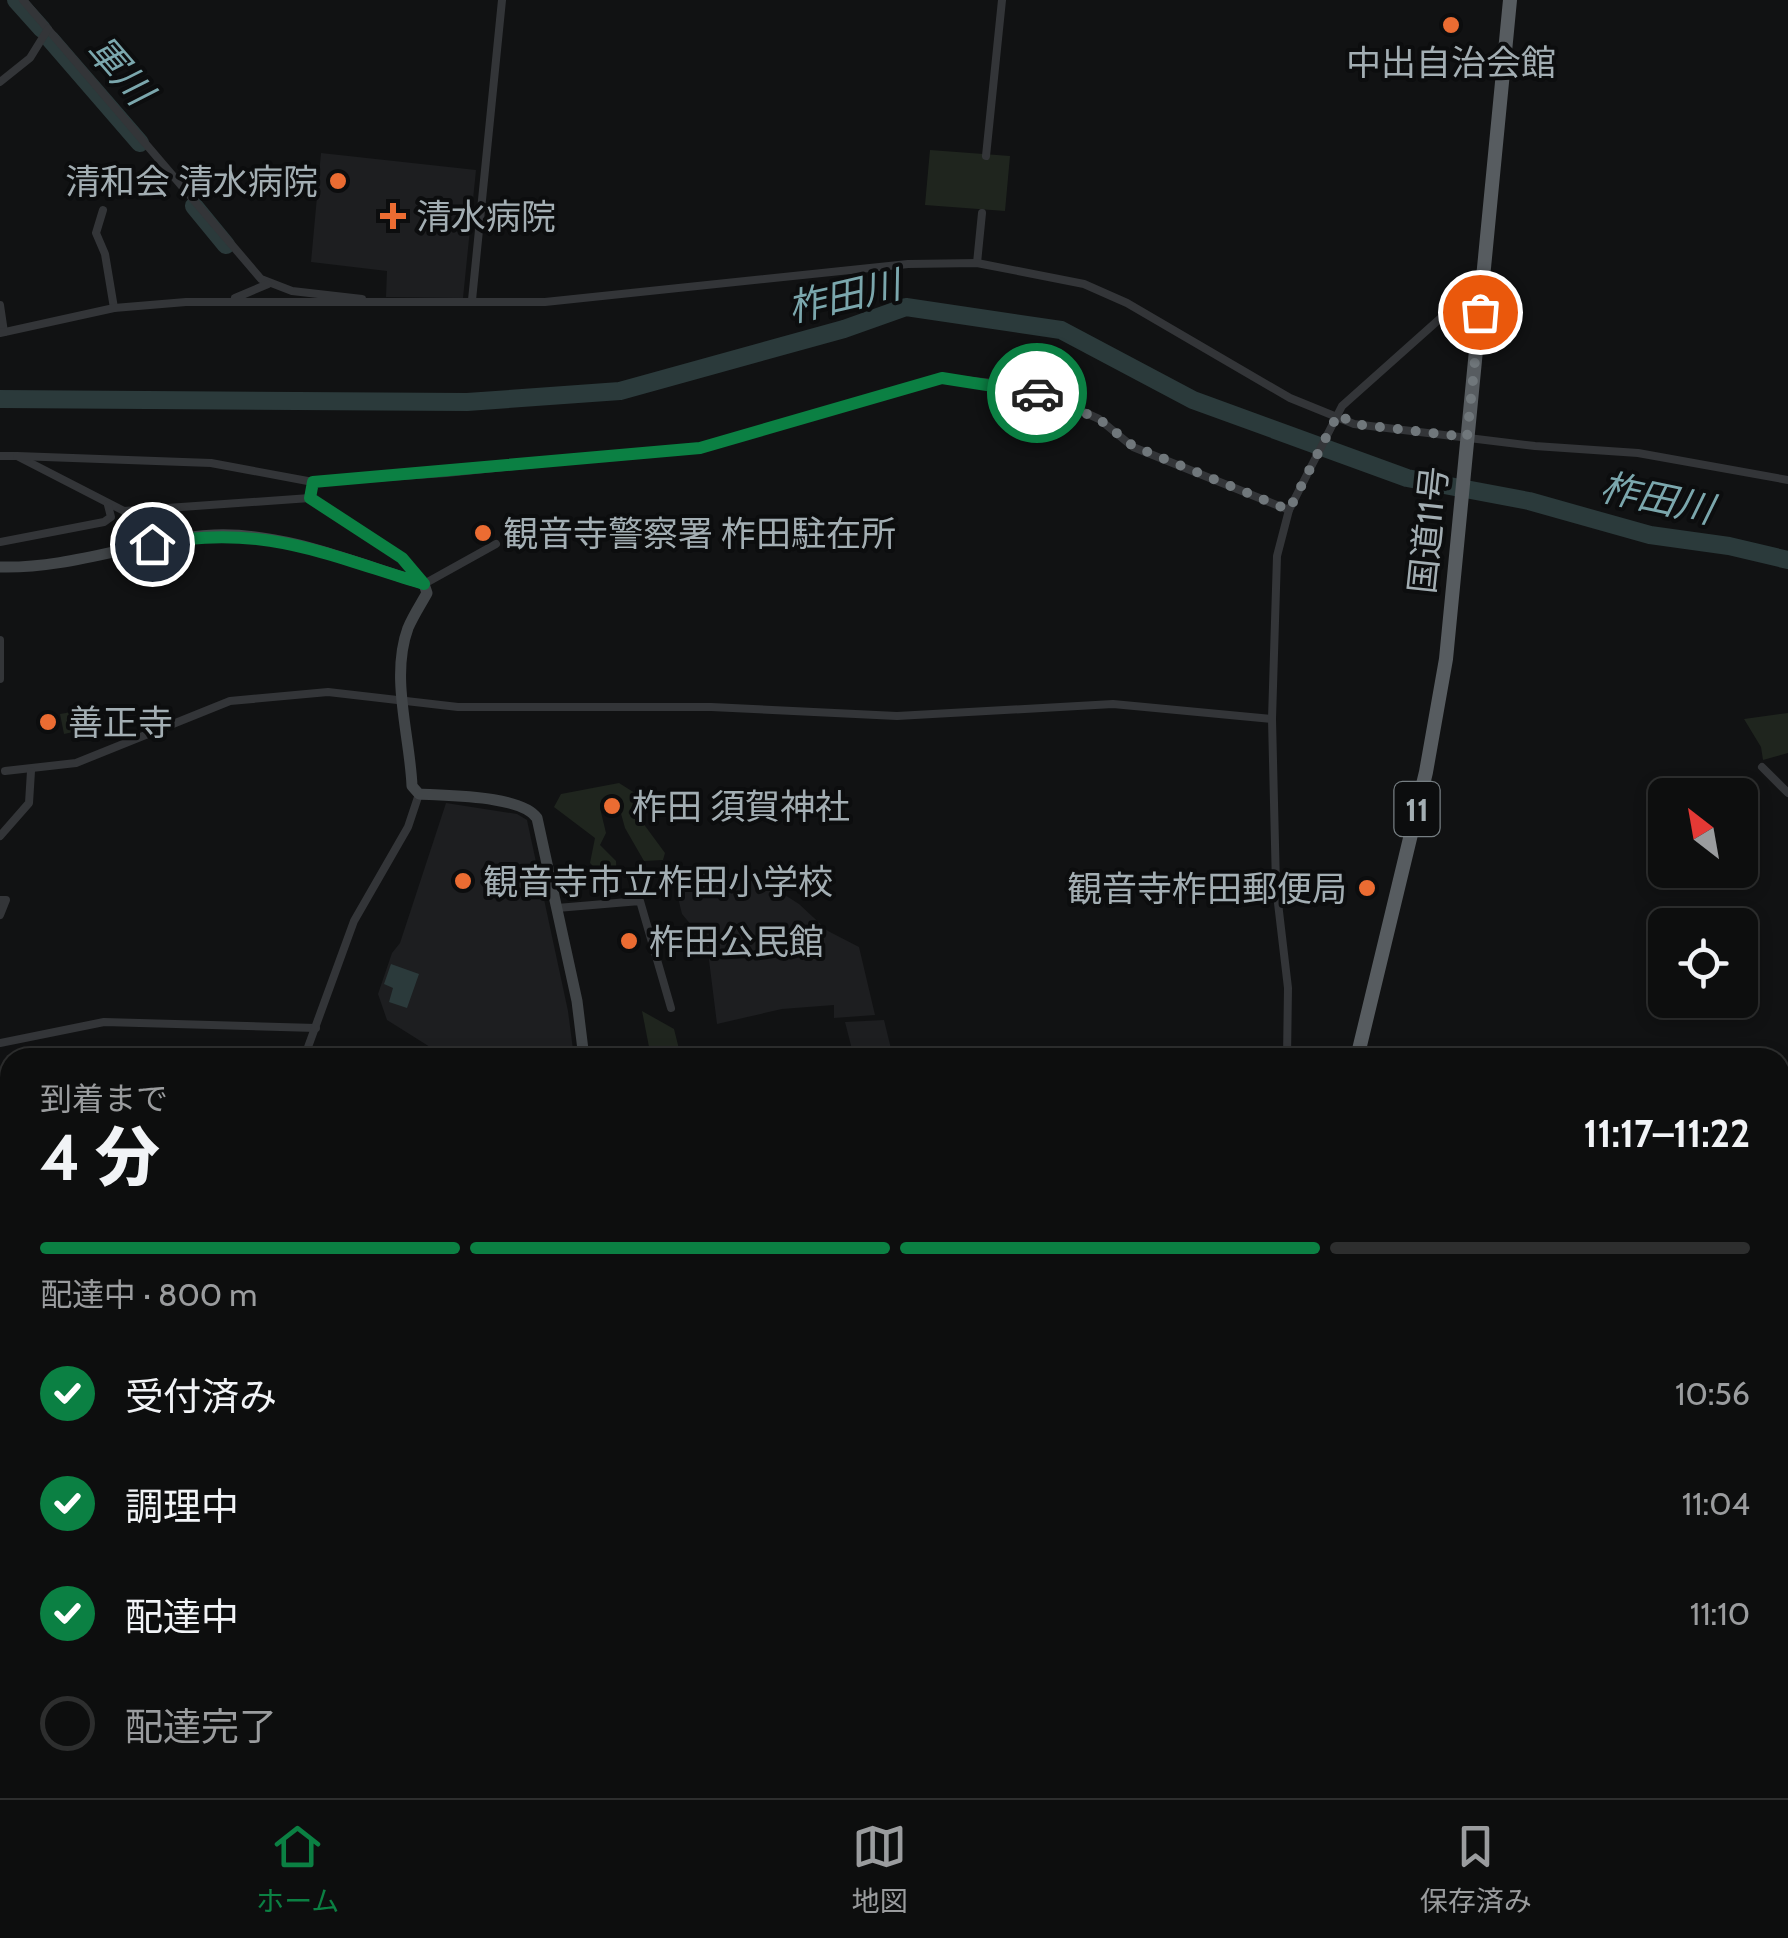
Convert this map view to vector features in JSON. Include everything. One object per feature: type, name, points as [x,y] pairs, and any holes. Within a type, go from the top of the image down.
[{"type":"highway","name":"国道11号","points":[[1359,1048],[1438,716],[1510,0]]},
{"type":"main road","points":[[0,567],[56,563],[184,538],[241,534],[292,544],[424,584],[428,593],[408,627],[404,646],[402,704],[412,786],[419,794],[506,802],[533,812],[541,827],[582,1048]]},
{"type":"street","points":[[23,0],[268,284],[292,291],[349,294],[371,302]]},
{"type":"street","points":[[472,300],[502,0]]},
{"type":"street","points":[[986,156],[1002,0]]},
{"type":"street","points":[[0,82],[30,58],[48,30]]},
{"type":"street","points":[[103,210],[96,232],[105,254],[114,308]]},
{"type":"street","points":[[977,263],[982,213]]},
{"type":"street","points":[[1287,1048],[1288,988],[1276,886],[1272,719],[1274,574],[1289,510],[1338,414],[1471,291],[1486,261]]},
{"type":"street","points":[[0,305],[2,332],[114,308],[227,300],[616,298],[908,264],[977,263],[1048,276],[1112,296],[1290,398],[1338,414],[1354,424],[1652,454],[1788,480]]},
{"type":"street","points":[[227,300],[268,284]]},
{"type":"street","points":[[0,456],[211,463],[313,482],[700,448],[942,378],[1013,385],[1053,398],[1099,419],[1133,446],[1289,510]]},
{"type":"street","points":[[17,456],[124,510],[310,498],[402,558],[424,584],[496,544]]},
{"type":"street","points":[[310,498],[313,482]]},
{"type":"street","points":[[0,542],[104,522],[111,517],[108,505]]},
{"type":"street","points":[[0,640],[0,680]]},
{"type":"street","points":[[5,771],[76,763],[230,701],[259,695],[328,692],[402,704],[712,707],[898,716],[1113,704],[1272,719]]},
{"type":"street","points":[[1762,767],[1788,793]]},
{"type":"street","points":[[0,836],[29,803],[30,771]]},
{"type":"street","points":[[308,1048],[354,921],[408,826],[419,794]]},
{"type":"street","points":[[0,900],[6,900],[0,915]]},
{"type":"street","points":[[557,908],[640,901],[671,1008]]},
{"type":"street","points":[[0,1043],[104,1022],[316,1028]]},
{"type":"shaded area","points":[[930,150],[1010,156],[1005,211],[925,205]]},
{"type":"shaded area","name":"清水病院","points":[[321,153],[476,170],[463,298],[386,297],[387,271],[311,262]]},
{"type":"shaded area","points":[[94,708],[97,727],[64,734],[60,714]]},
{"type":"shaded area","points":[[1788,713],[1788,753],[1763,760],[1761,747],[1744,719]]},
{"type":"shaded area","points":[[619,783],[638,795],[640,819],[665,853],[663,860],[644,861],[625,828],[620,810],[602,799],[600,808],[606,833],[600,845],[616,861],[617,880],[604,877],[590,863],[595,838],[554,807],[561,794]]},
{"type":"shaded area","points":[[446,803],[517,814],[527,820],[573,1048],[432,1048],[387,1020],[378,994],[392,953],[400,943]]},
{"type":"shaded area","points":[[671,869],[766,883],[799,904],[828,931],[859,947],[875,1015],[834,1018],[834,1005],[782,1009],[717,1024],[707,944],[682,914]]},
{"type":"shaded area","points":[[391,964],[419,974],[407,1008],[389,1002],[393,988],[384,984]]},
{"type":"shaded area","points":[[642,1011],[674,1029],[679,1048],[649,1048]]},
{"type":"shaded area","points":[[884,1020],[891,1048],[852,1048],[845,1022]]},
{"type":"waterway","name":"軍川","points":[[16,0],[42,29]]},
{"type":"waterway","name":"軍川","points":[[50,39],[140,143]]},
{"type":"waterway","name":"軍川","points":[[194,206],[226,245]]},
{"type":"waterway","name":"柞田川","points":[[0,399],[467,402],[620,391],[844,329],[906,307],[1061,330],[1193,400],[1407,478],[1529,501],[1650,535],[1729,546],[1788,560]]},
{"type":"way so far","points":[[1037,393],[1099,419],[1133,446],[1158,454],[1210,482],[1289,510],[1338,414],[1354,424],[1467,437],[1480,312]]},
{"type":"place","name":"中出自治会館","points":[[1451,25]]},
{"type":"place","name":"清和会 清水病院","points":[[338,181]]},
{"type":"place","name":"清水病院","points":[[393,216]]},
{"type":"place","name":"観音寺警察署 柞田駐在所","points":[[483,533]]},
{"type":"place","name":"善正寺","points":[[48,722]]},
{"type":"place","name":"柞田 須賀神社","points":[[612,806]]},
{"type":"place","name":"観音寺市立柞田小学校","points":[[463,881]]},
{"type":"place","name":"観音寺柞田郵便局","points":[[1367,888]]},
{"type":"place","name":"柞田公民館","points":[[629,941]]},
{"type":"route","points":[[152,544],[241,534],[292,544],[424,584],[417,570],[402,558],[310,498],[313,482],[700,448],[942,378],[1013,385],[1037,393]]}]
